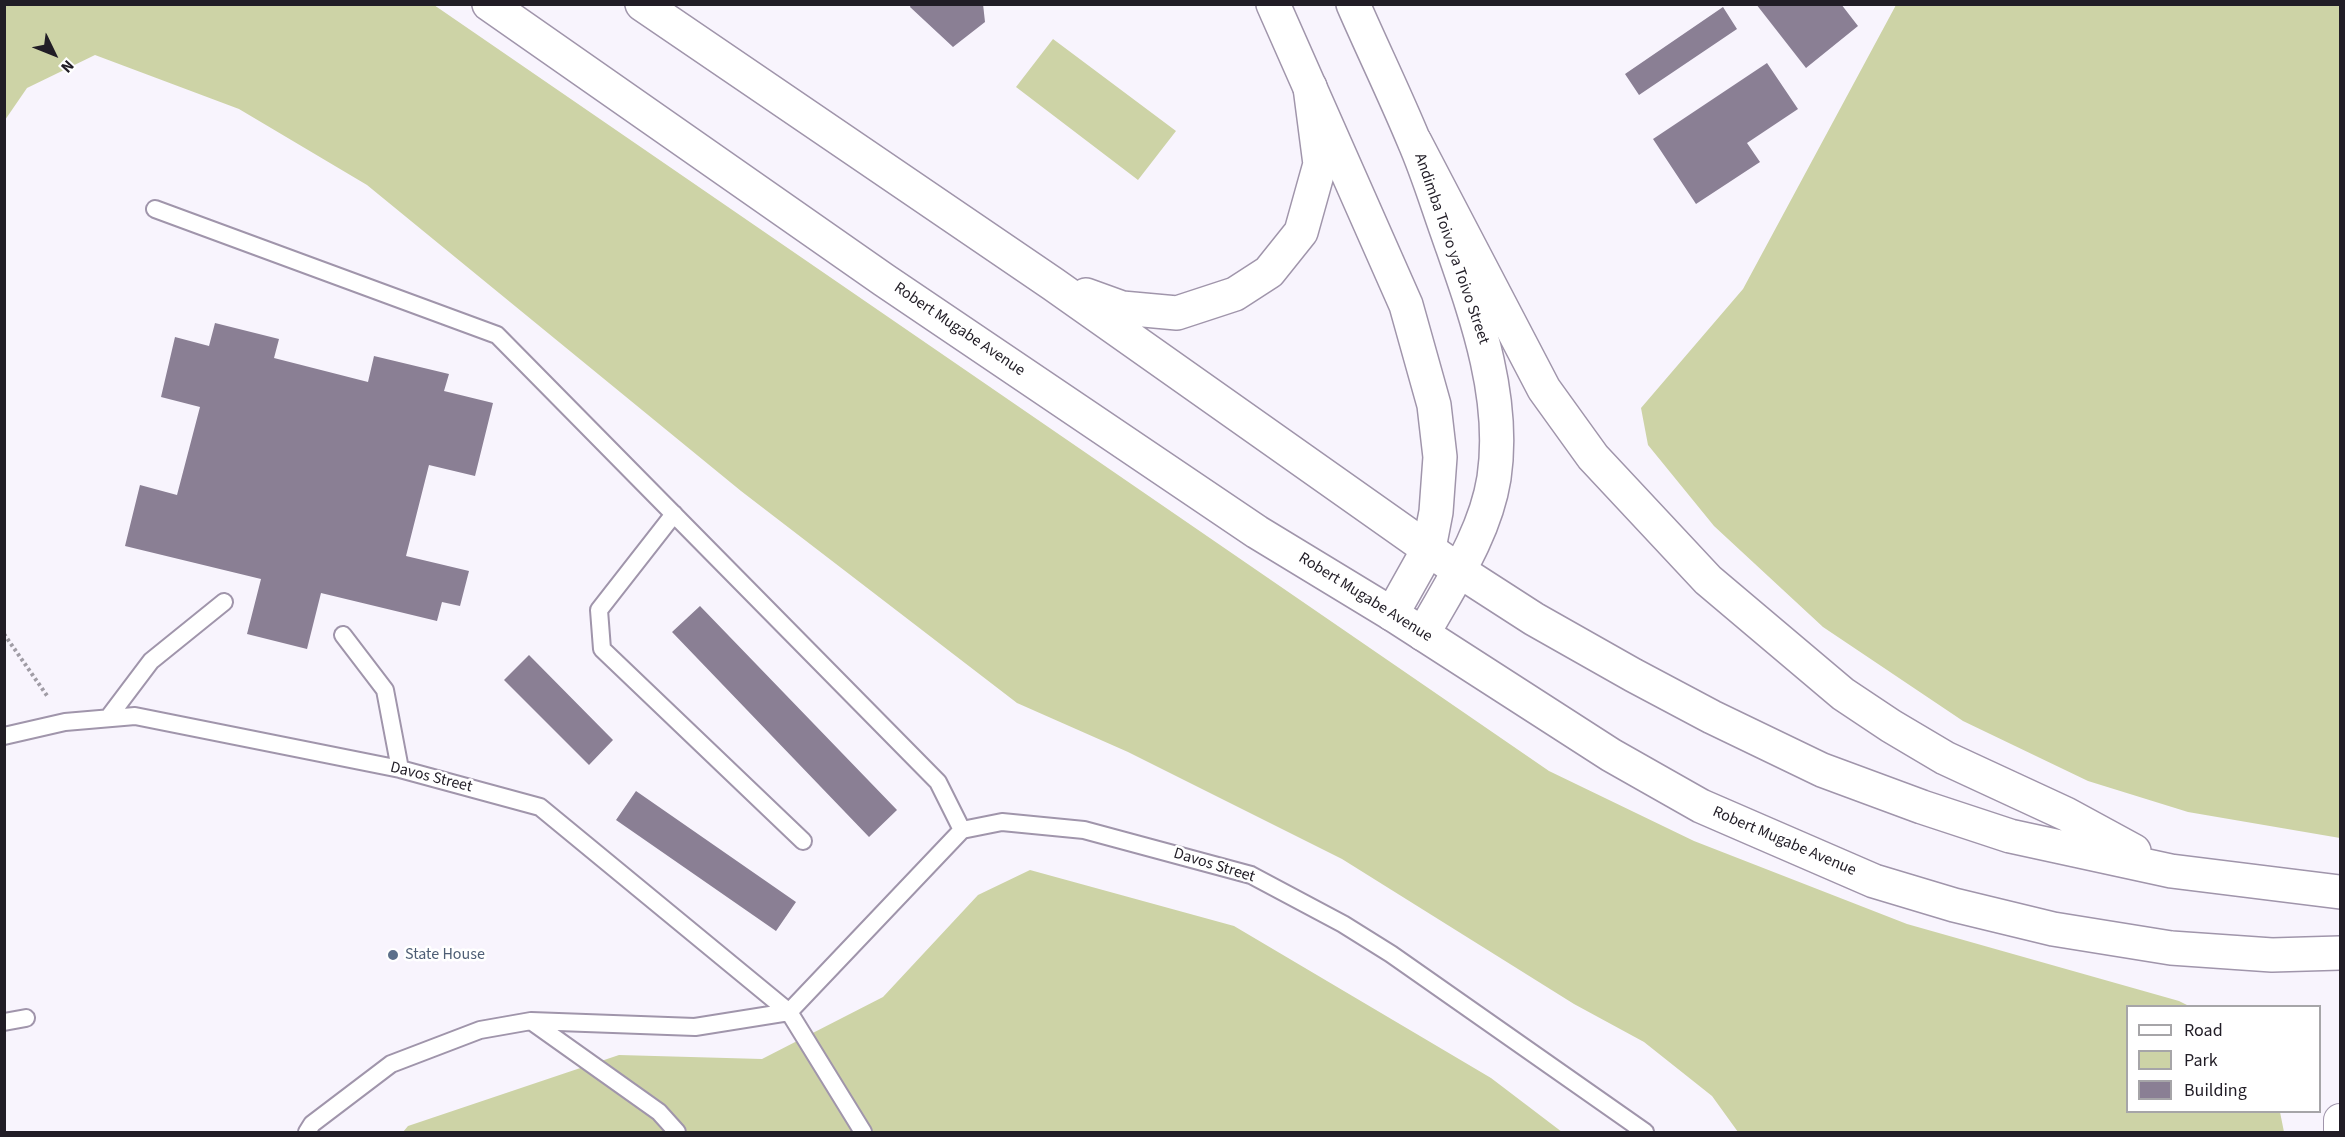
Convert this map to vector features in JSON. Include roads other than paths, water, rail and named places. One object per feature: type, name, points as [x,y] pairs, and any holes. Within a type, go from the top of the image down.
[{"type":"main road","name":"Robert Mugabe Avenue","points":[[489,4],[884,280],[1247,525],[1392,614],[1611,755],[1701,806],[1874,880],[1954,904],[2053,929],[2171,948],[2272,955],[2340,953]]},
{"type":"main road","points":[[642,4],[1053,284],[1458,570],[1534,619],[1712,717],[1822,770],[2010,836],[2171,871],[2340,892]]},
{"type":"main road","points":[[1273,4],[1406,305],[1434,405],[1440,457],[1436,512],[1429,548],[1392,614]]},
{"type":"main road","name":"Andimba Toivo ya Toivo Street","points":[[1353,4],[1415,142],[1477,316],[1488,365],[1494,410],[1496,452],[1494,479],[1484,518],[1473,545],[1423,634]]},
{"type":"main road","points":[[1053,284],[1122,308],[1177,313],[1236,294],[1269,272],[1301,232],[1320,164],[1310,87]]},
{"type":"main road","points":[[1415,142],[1544,389],[1593,457],[1708,580],[1843,694],[1891,726],[1945,758],[2066,814],[2171,871]]},
{"type":"street","points":[[2340,1120],[2340,1129]]},
{"type":"lane","points":[[155,208],[497,335],[938,782],[962,830],[789,1012],[695,1027],[531,1021],[480,1030],[391,1064],[312,1124],[307,1132]]},
{"type":"lane","points":[[674,514],[599,610],[602,650],[803,841]]},
{"type":"lane","points":[[108,718],[151,661],[224,602]]},
{"type":"lane","points":[[343,634],[384,690],[400,769]]},
{"type":"lane","name":"Davos Street","points":[[4,736],[65,722],[135,716],[400,769],[540,807],[789,1012],[862,1132]]},
{"type":"lane","name":"Davos Street","points":[[962,830],[1002,822],[1084,830],[1251,875],[1343,924],[1391,954],[1645,1132]]},
{"type":"lane","points":[[4,1022],[26,1018]]},
{"type":"lane","points":[[531,1021],[659,1112],[677,1132]]},
{"type":"place","name":"State House","points":[[393,955]]}]
